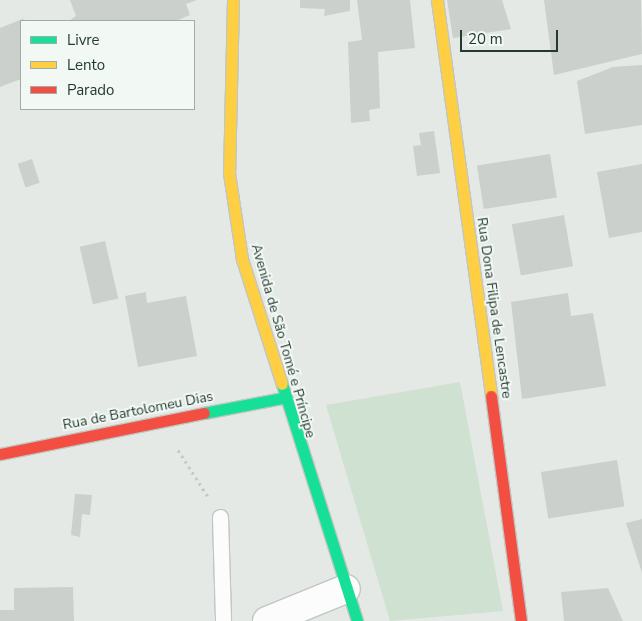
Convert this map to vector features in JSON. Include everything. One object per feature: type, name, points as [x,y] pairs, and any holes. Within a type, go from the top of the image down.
[{"type":"street","name":"Avenida de São Tomé e Príncipe","points":[[233,0],[229,173],[242,259],[282,398],[357,621]]},
{"type":"street","name":"Rua Dona Filipa de Lencastre","points":[[437,0],[521,621]]},
{"type":"street","name":"Rua de Bartolomeu Dias","points":[[0,454],[282,398]]},
{"type":"street","points":[[266,621],[346,589]]},
{"type":"lane","points":[[220,517],[223,621]]},
{"type":"path","points":[[160,422],[220,517]]},
{"type":"green space","points":[[460,382],[503,611],[390,621],[326,405]]},
{"type":"building","points":[[70,0],[197,0],[186,4],[190,15],[178,20],[70,20],[76,16]]},
{"type":"building","points":[[300,0],[350,0],[350,11],[324,16],[325,9],[300,8]]},
{"type":"building","points":[[357,0],[410,0],[415,48],[378,52],[380,108],[369,110],[370,121],[351,123],[348,42],[362,40]]},
{"type":"building","points":[[447,0],[502,0],[511,29],[453,38]]},
{"type":"building","points":[[544,0],[641,0],[642,54],[554,75]]},
{"type":"building","points":[[20,20],[20,79],[0,87],[0,28]]},
{"type":"building","points":[[642,65],[642,125],[585,134],[577,81],[613,67]]},
{"type":"building","points":[[434,131],[440,173],[417,176],[413,146],[421,145],[419,133]]},
{"type":"building","points":[[550,154],[557,197],[484,209],[477,166]]},
{"type":"building","points":[[32,159],[40,183],[25,187],[18,164]]},
{"type":"building","points":[[642,164],[642,232],[609,238],[597,172]]},
{"type":"building","points":[[564,215],[573,266],[521,275],[512,224]]},
{"type":"building","points":[[105,241],[118,298],[93,304],[80,247]]},
{"type":"building","points":[[146,292],[147,303],[186,296],[197,356],[138,367],[125,296]]},
{"type":"building","points":[[568,293],[571,316],[593,313],[606,386],[522,399],[511,302]]},
{"type":"building","points":[[617,460],[624,506],[548,518],[541,472]]},
{"type":"building","points":[[75,494],[92,495],[90,515],[82,514],[80,537],[71,535]]},
{"type":"building","points":[[642,519],[642,573],[626,523]]},
{"type":"building","points":[[73,587],[74,621],[0,621],[0,610],[14,610],[14,588]]},
{"type":"building","points":[[608,588],[623,621],[564,621],[561,592]]},
{"type":"traffic: fast","points":[[282,384],[357,621]]},
{"type":"traffic: fast","points":[[204,413],[282,398]]},
{"type":"traffic: slow","points":[[233,0],[229,173],[242,259],[282,384]]},
{"type":"traffic: slow","points":[[437,0],[491,396]]},
{"type":"traffic: jam","points":[[491,396],[521,621]]},
{"type":"traffic: jam","points":[[0,454],[204,413]]}]
